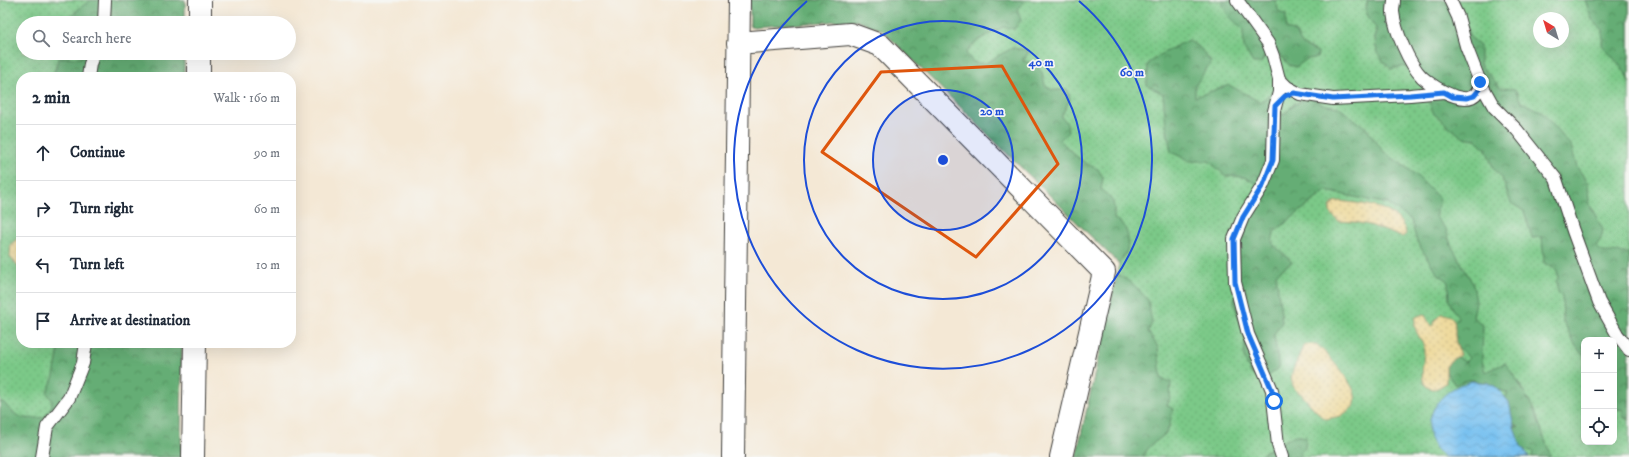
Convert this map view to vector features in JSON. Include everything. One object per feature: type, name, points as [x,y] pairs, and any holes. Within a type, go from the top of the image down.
[{"type":"street","points":[[200,0],[200,16]]},
{"type":"street","points":[[733,457],[739,0]]},
{"type":"street","points":[[738,43],[850,34],[880,45],[1104,272],[1061,457]]},
{"type":"street","points":[[199,60],[199,72]]},
{"type":"street","points":[[193,457],[195,348]]},
{"type":"lane","points":[[105,16],[106,0]]},
{"type":"lane","points":[[1237,0],[1268,43],[1279,79],[1279,92],[1275,106],[1273,160],[1261,187],[1243,217],[1234,239],[1235,282],[1248,334],[1272,390],[1278,443],[1282,457]]},
{"type":"lane","points":[[1387,0],[1407,54],[1422,76],[1436,88],[1453,97],[1466,98],[1494,106]]},
{"type":"lane","points":[[1393,13],[1394,0]]},
{"type":"lane","points":[[1450,0],[1458,18],[1466,46],[1480,82],[1494,106],[1517,130],[1556,179],[1599,302],[1617,334],[1629,350]]},
{"type":"lane","points":[[89,72],[91,60]]},
{"type":"lane","points":[[1410,95],[1420,86],[1422,76]]},
{"type":"lane","points":[[1279,79],[1287,87],[1300,94]]},
{"type":"lane","points":[[1466,98],[1474,96],[1480,89],[1480,82]]},
{"type":"lane","points":[[1275,106],[1285,96],[1294,93],[1333,99],[1444,92]]},
{"type":"lane","points":[[42,457],[47,427],[69,398],[83,363],[85,348]]},
{"type":"lane","points":[[1275,457],[1275,449],[1278,443]]},
{"type":"highlighted area","points":[[1002,66],[1058,164],[976,257],[822,152],[881,72]]},
{"type":"green space","points":[[0,0],[185,0],[185,16],[16,16],[16,60],[184,60],[184,72],[16,72],[16,348],[182,348],[181,457],[0,457]]},
{"type":"green space","points":[[90,0],[185,0],[185,16],[72,16],[75,12]]},
{"type":"green space","points":[[750,0],[1629,0],[1629,457],[1076,457],[1119,264],[882,30],[855,20],[750,27]]},
{"type":"green space","points":[[750,0],[1023,0],[1024,2],[1017,9],[1021,20],[1014,29],[1003,27],[977,41],[966,53],[973,62],[984,64],[1012,48],[1028,50],[1028,53],[1023,61],[1033,63],[1042,72],[1045,85],[1052,90],[1068,90],[1070,99],[1061,117],[1067,123],[1068,132],[1060,140],[1087,164],[1098,169],[1103,178],[1101,190],[1109,196],[1113,202],[1114,219],[1122,224],[1128,236],[1127,250],[1119,264],[882,30],[855,20],[750,27]]},
{"type":"green space","points":[[1221,0],[1275,0],[1279,12],[1286,15],[1286,29],[1294,31],[1303,45],[1318,52],[1317,58],[1307,59],[1296,67],[1289,65],[1274,47],[1266,54],[1261,63],[1253,63],[1244,48],[1243,30],[1227,14]]},
{"type":"green space","points":[[1368,0],[1456,0],[1463,13],[1470,37],[1480,45],[1480,65],[1501,88],[1515,89],[1521,102],[1541,111],[1571,146],[1577,167],[1588,183],[1589,203],[1603,230],[1601,239],[1596,246],[1602,252],[1629,253],[1629,420],[1623,417],[1623,410],[1617,409],[1617,337],[1581,337],[1581,353],[1575,345],[1563,321],[1562,296],[1558,292],[1556,282],[1558,278],[1557,270],[1544,263],[1542,237],[1532,238],[1524,211],[1511,203],[1502,178],[1493,167],[1486,149],[1475,139],[1462,137],[1434,114],[1417,76],[1406,66],[1391,69],[1382,60],[1377,51],[1375,41],[1376,28],[1366,11]]},
{"type":"green space","points":[[1585,0],[1629,0],[1629,83],[1624,70],[1602,45],[1603,30],[1592,20]]},
{"type":"green space","points":[[1188,40],[1200,48],[1211,62],[1195,86],[1195,97],[1229,85],[1260,102],[1273,92],[1279,97],[1282,116],[1294,104],[1311,97],[1322,104],[1338,107],[1366,128],[1383,151],[1415,174],[1440,199],[1435,216],[1446,229],[1451,245],[1473,284],[1476,301],[1473,317],[1483,325],[1482,360],[1485,372],[1505,363],[1517,380],[1535,412],[1551,457],[1532,457],[1533,451],[1516,449],[1512,427],[1519,426],[1504,419],[1503,402],[1508,393],[1482,382],[1472,380],[1466,380],[1455,385],[1437,359],[1450,352],[1465,362],[1469,358],[1463,351],[1451,344],[1450,324],[1458,318],[1449,301],[1448,282],[1437,273],[1417,242],[1411,220],[1388,204],[1326,191],[1274,232],[1272,243],[1292,262],[1276,274],[1282,322],[1274,334],[1279,368],[1264,380],[1251,374],[1244,358],[1245,338],[1234,303],[1239,245],[1244,222],[1259,185],[1244,177],[1226,176],[1209,161],[1190,161],[1171,152],[1166,125],[1163,94],[1147,85],[1148,64],[1163,53]]},
{"type":"green space","points":[[58,60],[184,60],[184,72],[54,72]]},
{"type":"green space","points":[[1117,274],[1133,284],[1148,300],[1152,323],[1148,332],[1158,347],[1161,379],[1171,382],[1170,398],[1167,405],[1173,409],[1167,432],[1147,450],[1144,457],[1076,457]]},
{"type":"green space","points":[[59,348],[182,348],[181,457],[0,457],[0,403],[3,402],[13,412],[21,417],[45,417],[52,405],[52,400],[47,393],[54,376]]},
{"type":"green space","points":[[1295,435],[1306,437],[1305,448],[1299,453],[1301,457],[1264,457],[1263,453]]},
{"type":"sand","points":[[1338,201],[1368,205],[1388,212],[1396,217],[1402,224],[1406,234],[1402,237],[1370,225],[1338,221],[1330,212],[1330,207],[1334,202]]},
{"type":"sand","points":[[16,240],[16,264],[10,257],[11,244]]},
{"type":"sand","points":[[1424,314],[1433,326],[1435,320],[1441,314],[1446,314],[1454,320],[1456,340],[1460,355],[1450,361],[1446,367],[1446,383],[1433,389],[1425,385],[1423,381],[1422,370],[1424,349],[1415,327],[1416,317]]},
{"type":"sand","points":[[1316,344],[1326,353],[1350,383],[1355,395],[1353,407],[1341,416],[1326,419],[1317,412],[1293,385],[1292,374],[1294,366],[1304,345]]},
{"type":"water","points":[[1471,381],[1488,383],[1496,387],[1509,402],[1514,427],[1521,446],[1529,457],[1445,457],[1434,446],[1430,438],[1429,422],[1434,408],[1450,391]]},
{"type":"route","points":[[1274,401],[1272,390],[1248,334],[1235,282],[1234,239],[1243,217],[1263,185],[1273,160],[1275,106],[1285,96],[1294,93],[1333,99],[1444,92],[1453,97],[1466,98],[1474,96],[1480,89],[1480,82]]}]
